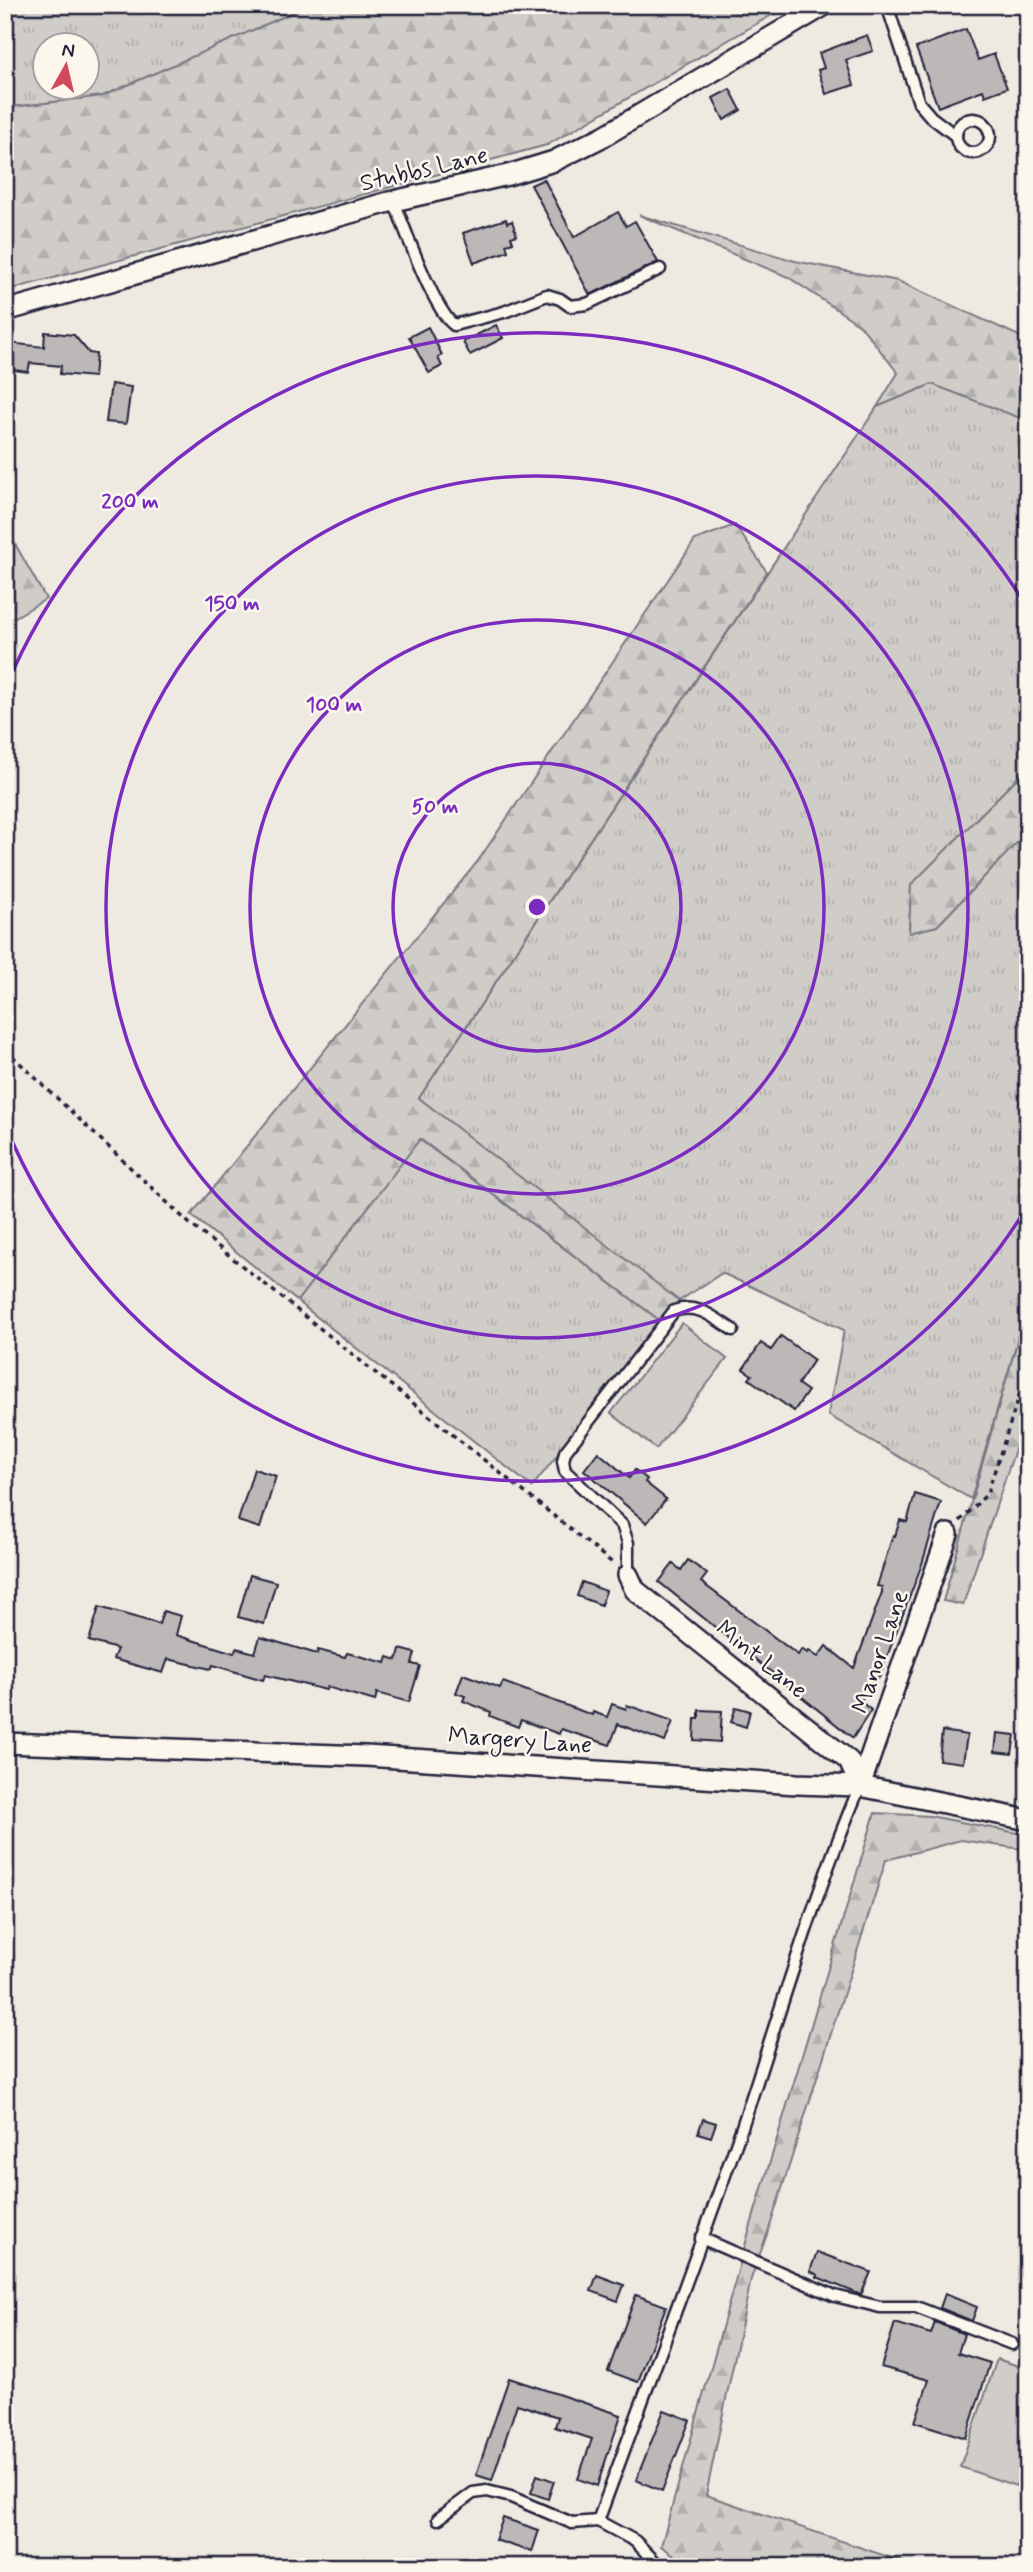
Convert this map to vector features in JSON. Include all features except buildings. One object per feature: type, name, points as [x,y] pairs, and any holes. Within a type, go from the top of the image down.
[{"type":"street","name":"Stubbs Lane","points":[[5,311],[394,201],[508,175],[554,161],[604,136],[825,5]]},
{"type":"street","name":"Manor Lane","points":[[860,1786],[948,1534]]},
{"type":"street","name":"Mint Lane","points":[[628,1574],[635,1590],[849,1761],[860,1786]]},
{"type":"street","name":"Margery Lane","points":[[5,1743],[366,1756],[860,1786],[1028,1820]]},
{"type":"lane","points":[[887,5],[919,103],[931,117],[956,136]]},
{"type":"lane","points":[[394,201],[437,304],[448,321],[454,325],[504,312],[547,295],[570,306],[587,304],[660,269]]},
{"type":"lane","points":[[628,1574],[628,1543],[622,1525],[565,1471],[565,1452],[674,1311],[685,1307],[698,1309],[733,1330]]},
{"type":"lane","points":[[598,2521],[675,2318],[833,1851],[860,1786]]},
{"type":"lane","points":[[701,2238],[835,2296],[880,2307],[916,2307],[1012,2344]]},
{"type":"lane","points":[[438,2519],[473,2493],[487,2491],[511,2497],[572,2523],[598,2521],[635,2541],[660,2567]]},
{"type":"path","points":[[5,1049],[190,1224],[628,1574]]},
{"type":"path","points":[[948,1534],[987,1494],[1028,1369]]},
{"type":"green space","points":[[5,5],[310,5],[102,96],[102,32],[32,32],[32,102],[54,102],[5,108]]},
{"type":"green space","points":[[310,5],[789,5],[547,145],[5,291],[5,108],[54,102],[102,102],[103,96]]},
{"type":"green space","points":[[639,215],[795,261],[898,281],[1028,340],[1028,421],[932,384],[877,407],[898,373],[860,325],[788,277]]},
{"type":"green space","points":[[932,384],[1028,421],[1028,767],[911,886],[909,932],[937,926],[1028,831],[1028,1304],[971,1499],[828,1415],[844,1330],[722,1273],[679,1301],[419,1098],[877,407]]},
{"type":"green space","points":[[735,525],[767,572],[419,1098],[679,1301],[662,1322],[420,1139],[297,1301],[191,1215],[478,861],[695,540]]},
{"type":"green space","points":[[5,526],[46,599],[5,623]]},
{"type":"green space","points":[[1028,767],[1028,831],[937,926],[909,933],[911,885]]},
{"type":"green space","points":[[419,1139],[662,1322],[532,1487],[297,1301]]},
{"type":"green space","points":[[1028,1304],[1028,1411],[963,1605],[943,1601]]},
{"type":"green space","points":[[682,1323],[727,1359],[656,1449],[611,1413]]},
{"type":"green space","points":[[875,1813],[930,1816],[1028,1835],[1028,1850],[961,1840],[886,1860],[751,2279],[706,2495],[918,2567],[692,2567],[661,2546],[748,2235]]},
{"type":"green space","points":[[997,2359],[1028,2369],[1028,2451],[1016,2486],[960,2467]]}]
